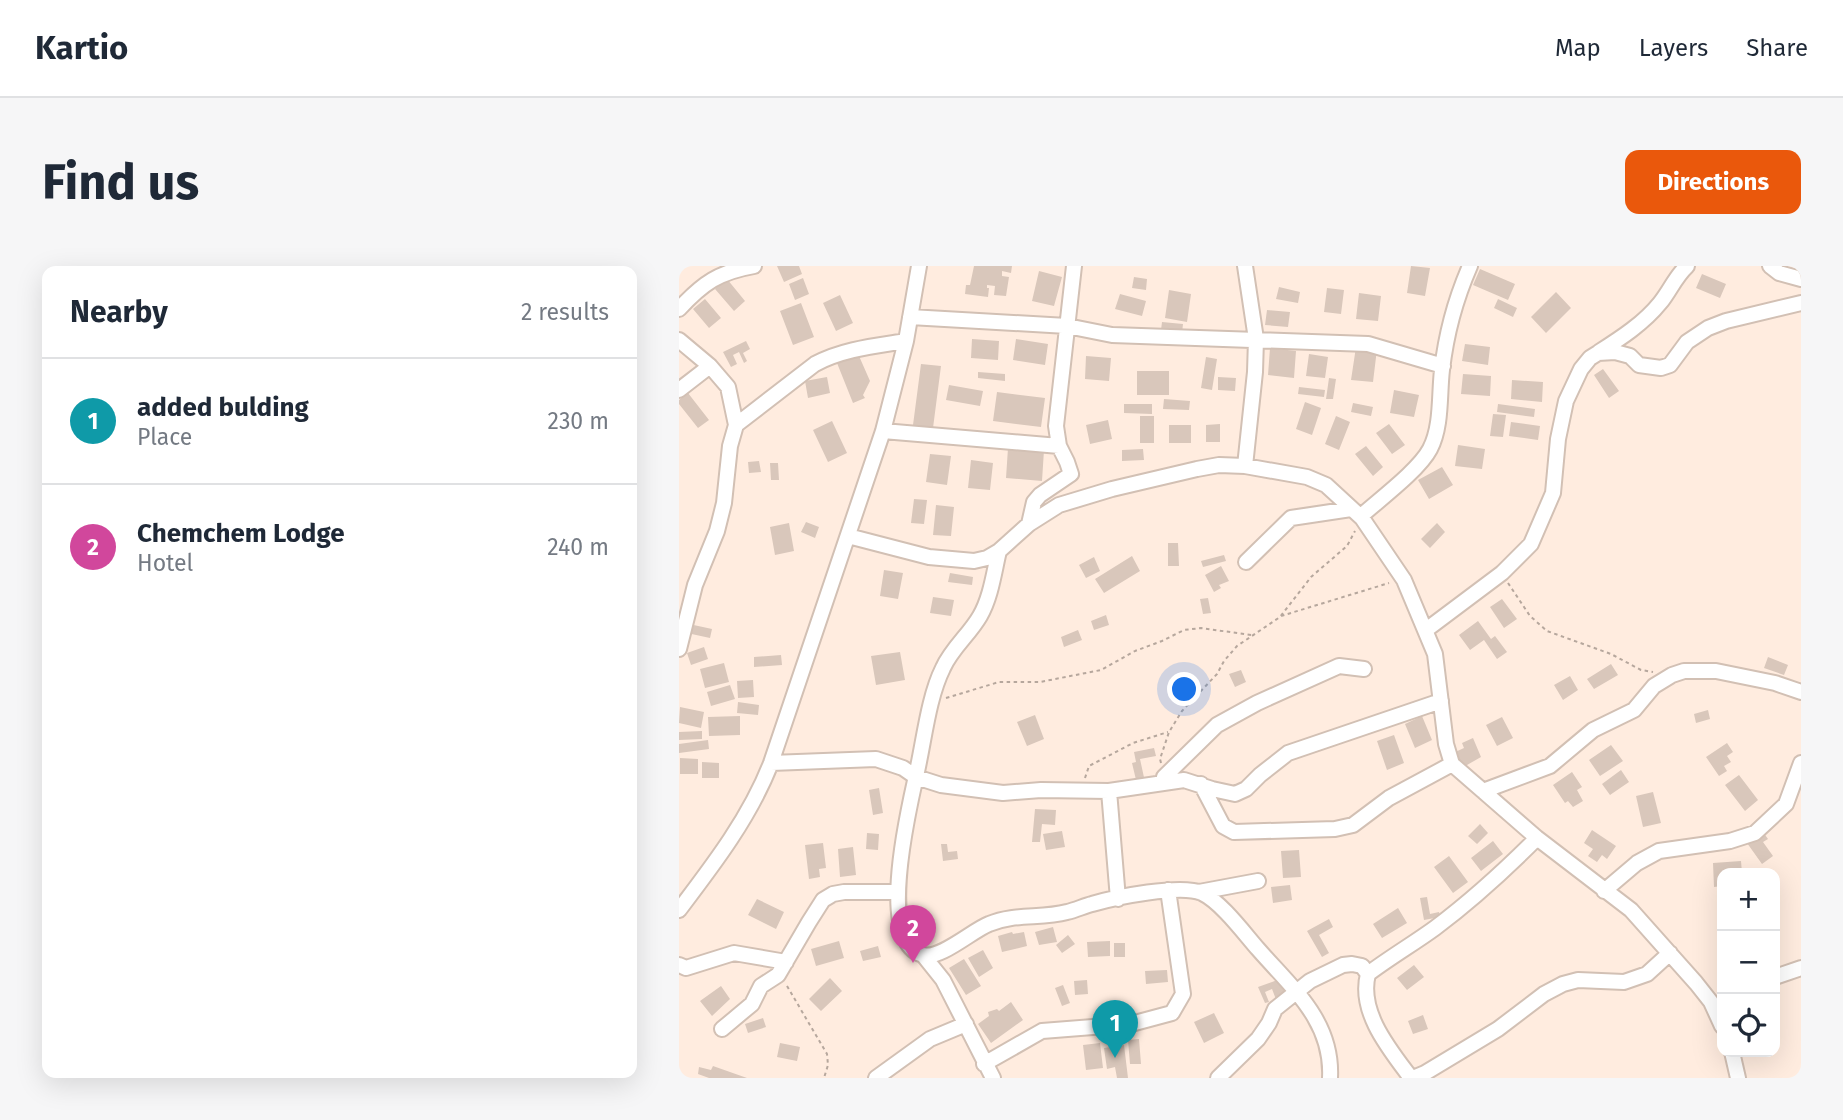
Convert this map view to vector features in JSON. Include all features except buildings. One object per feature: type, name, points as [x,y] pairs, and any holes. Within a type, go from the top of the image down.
[{"type":"street","points":[[679,309],[697,290],[727,271],[754,266]]},
{"type":"street","points":[[679,910],[714,863],[760,792],[771,763],[883,431],[906,341],[919,266]]},
{"type":"street","points":[[1029,524],[1034,502],[1071,474],[1059,446],[1056,425],[1074,266]]},
{"type":"street","points":[[1245,266],[1256,339],[1245,466]]},
{"type":"street","points":[[1247,562],[1291,518],[1358,515],[1429,452],[1437,426],[1443,366],[1461,285],[1470,266]]},
{"type":"street","points":[[1770,266],[1779,273],[1801,279]]},
{"type":"street","points":[[1426,630],[1502,573],[1531,544],[1553,493],[1558,439],[1566,401],[1581,369],[1660,303],[1679,269]]},
{"type":"street","points":[[1598,353],[1615,352],[1630,356],[1639,365],[1661,368],[1670,365],[1687,342],[1708,328],[1801,303]]},
{"type":"street","points":[[910,317],[1067,326],[1112,335],[1368,344],[1443,366]]},
{"type":"street","points":[[1626,334],[1630,356]]},
{"type":"street","points":[[679,340],[710,366],[728,387],[736,425],[730,446],[724,503],[695,585],[679,649]]},
{"type":"street","points":[[736,425],[829,356],[906,341]]},
{"type":"street","points":[[679,390],[710,366]]},
{"type":"street","points":[[883,431],[1059,446]]},
{"type":"street","points":[[848,536],[929,557],[974,561],[999,551],[1029,524],[1059,505],[1112,489],[1219,465],[1245,466],[1307,477],[1326,485],[1358,515],[1404,580],[1436,654],[1446,744],[1452,764],[1537,838],[1631,910],[1717,1000]]},
{"type":"street","points":[[993,1078],[984,1065],[943,980],[923,955],[912,949],[907,941],[898,892],[902,849],[939,677],[947,659],[986,605],[999,551]]},
{"type":"street","points":[[1163,779],[1217,725],[1257,703],[1339,666],[1364,669]]},
{"type":"street","points":[[1483,791],[1550,766],[1593,730],[1635,710],[1654,686],[1672,675],[1696,670],[1716,671],[1775,683],[1801,692]]},
{"type":"street","points":[[771,763],[876,759],[903,768],[916,778],[941,785],[1003,793],[1041,790],[1109,792],[1163,779],[1185,780],[1235,794],[1247,789],[1288,753],[1441,701]]},
{"type":"street","points":[[1604,891],[1637,863],[1658,850],[1730,841],[1755,833],[1786,804],[1801,763]]},
{"type":"street","points":[[1201,784],[1223,826],[1234,832],[1335,829],[1353,825],[1389,798],[1452,764]]},
{"type":"street","points":[[1109,792],[1118,899]]},
{"type":"street","points":[[1368,974],[1436,927],[1491,882],[1537,838]]},
{"type":"street","points":[[923,955],[933,955],[987,924],[1014,916],[1067,913],[1093,904],[1168,890],[1199,892],[1258,881]]},
{"type":"street","points":[[984,1065],[1042,1031],[1131,1024],[1172,1013],[1183,993],[1168,890]]},
{"type":"street","points":[[722,1029],[752,1004],[761,986],[778,975],[824,900],[833,894],[898,892]]},
{"type":"street","points":[[1199,892],[1220,908],[1299,992],[1314,1012],[1324,1034],[1330,1078]]},
{"type":"street","points":[[679,965],[686,968],[734,953],[786,962]]},
{"type":"street","points":[[1218,1078],[1258,1038],[1275,1009],[1310,981],[1343,965],[1362,966],[1368,974],[1365,995],[1376,1024],[1412,1078],[1498,1029],[1544,994],[1563,984],[1578,980],[1624,982],[1647,974],[1670,953]]},
{"type":"street","points":[[1780,976],[1801,968]]},
{"type":"street","points":[[876,1078],[930,1039],[966,1024]]},
{"type":"street","points":[[1733,1057],[1738,1078]]},
{"type":"path","points":[[1280,617],[1311,577],[1347,546],[1358,515]]},
{"type":"path","points":[[1502,573],[1530,616],[1547,631],[1611,654],[1641,670],[1672,675]]},
{"type":"path","points":[[1163,779],[1160,759],[1169,732],[1182,711],[1217,674],[1237,646],[1280,617],[1381,584],[1404,580]]},
{"type":"path","points":[[932,702],[999,682],[1040,682],[1101,670],[1135,650],[1184,630],[1201,628],[1252,635]]},
{"type":"path","points":[[1082,790],[1089,766],[1133,743],[1169,732]]},
{"type":"path","points":[[778,975],[799,1004],[806,1021],[827,1054],[828,1065],[824,1078]]},
{"type":"place","name":"Chemchem Lodge","points":[[913,963]]},
{"type":"place","name":"added bulding","points":[[1115,1058]]}]
